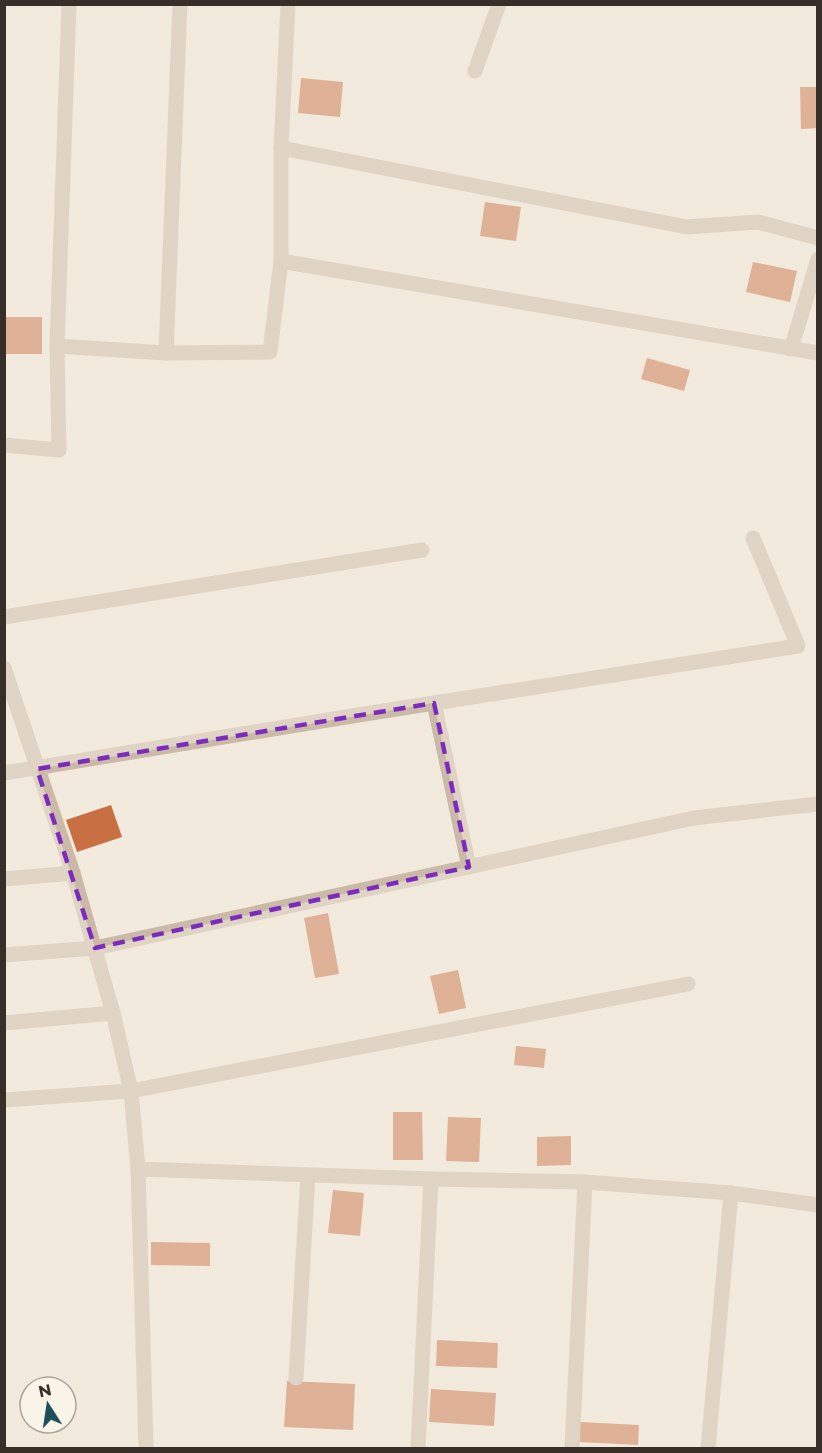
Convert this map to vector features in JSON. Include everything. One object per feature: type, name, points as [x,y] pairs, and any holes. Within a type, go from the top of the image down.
[{"type":"street","points":[[4,445],[59,450],[57,346],[69,4]]},
{"type":"street","points":[[166,353],[180,4]]},
{"type":"street","points":[[57,346],[166,353],[270,351],[281,261],[280,148],[288,4]]},
{"type":"street","points":[[475,71],[499,4]]},
{"type":"street","points":[[280,148],[687,227],[758,222],[818,238]]},
{"type":"street","points":[[791,349],[818,259]]},
{"type":"street","points":[[281,261],[818,353]]},
{"type":"street","points":[[4,773],[798,646],[753,538]]},
{"type":"street","points":[[4,617],[422,550]]},
{"type":"street","points":[[4,668],[73,873],[113,1013],[131,1090],[138,1169],[146,1449]]},
{"type":"street","points":[[434,703],[469,867]]},
{"type":"street","points":[[4,956],[95,948],[694,818],[818,804]]},
{"type":"street","points":[[4,879],[73,873]]},
{"type":"street","points":[[4,1100],[131,1090],[688,984]]},
{"type":"street","points":[[4,1023],[113,1013]]},
{"type":"street","points":[[138,1169],[585,1182],[731,1193],[818,1205]]},
{"type":"street","points":[[296,1378],[308,1175]]},
{"type":"street","points":[[418,1449],[431,1179]]},
{"type":"street","points":[[572,1449],[585,1182]]},
{"type":"street","points":[[708,1449],[731,1193]]},
{"type":"highlighted area","points":[[434,703],[469,867],[95,948],[37,769]]},
{"type":"building","points":[[301,78],[343,82],[340,117],[298,113]]},
{"type":"building","points":[[800,87],[818,87],[818,128],[801,129]]},
{"type":"building","points":[[485,202],[521,207],[516,241],[480,236]]},
{"type":"building","points":[[753,262],[797,271],[790,302],[746,292]]},
{"type":"building","points":[[4,317],[42,317],[42,354],[4,354]]},
{"type":"building","points":[[647,358],[690,370],[684,391],[641,379]]},
{"type":"building","points":[[111,805],[122,837],[77,852],[66,820]]},
{"type":"building","points":[[328,913],[339,974],[315,978],[304,918]]},
{"type":"building","points":[[458,970],[466,1008],[439,1014],[430,976]]},
{"type":"building","points":[[516,1046],[546,1049],[544,1068],[514,1065]]},
{"type":"building","points":[[393,1112],[422,1112],[423,1160],[393,1160]]},
{"type":"building","points":[[448,1117],[481,1118],[479,1162],[446,1161]]},
{"type":"building","points":[[571,1136],[571,1165],[537,1166],[537,1137]]},
{"type":"building","points":[[333,1190],[364,1193],[360,1236],[328,1233]]},
{"type":"building","points":[[151,1242],[210,1243],[210,1266],[151,1265]]},
{"type":"building","points":[[437,1340],[498,1343],[497,1368],[436,1366]]},
{"type":"building","points":[[287,1381],[355,1384],[353,1430],[284,1427]]},
{"type":"building","points":[[431,1389],[496,1393],[494,1426],[429,1422]]},
{"type":"building","points":[[580,1422],[639,1425],[638,1445],[579,1442]]}]
